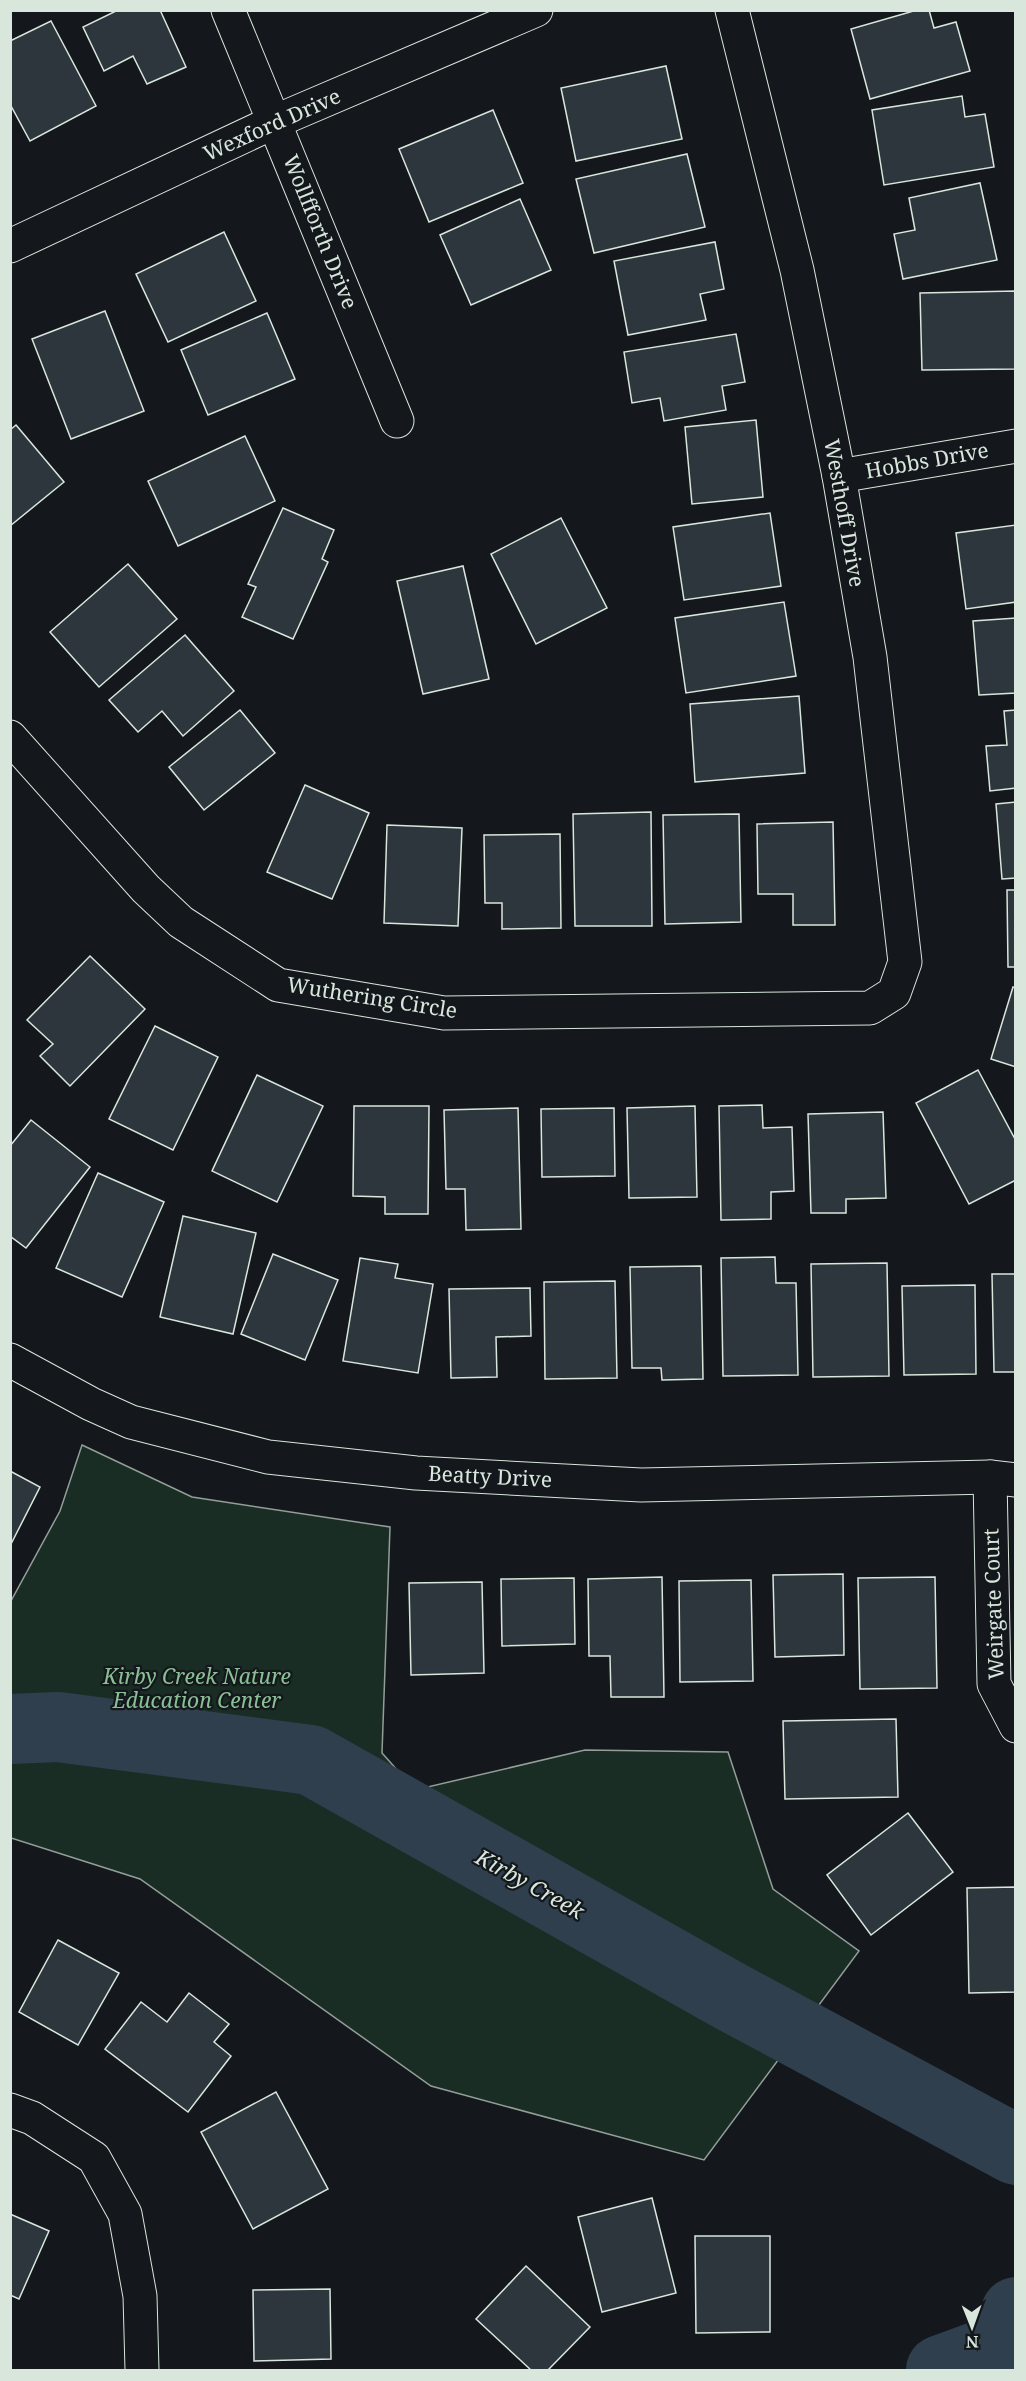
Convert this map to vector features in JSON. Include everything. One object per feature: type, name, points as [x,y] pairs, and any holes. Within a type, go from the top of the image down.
[{"type":"street","name":"Wollfforth Drive","points":[[228,10],[397,421]]},
{"type":"street","name":"Wexford Drive","points":[[10,246],[274,122],[536,10]]},
{"type":"street","name":"Westhoff Drive","points":[[732,10],[797,270],[839,476],[870,657],[905,962],[894,993],[870,1008]]},
{"type":"street","name":"Hobbs Drive","points":[[839,476],[1016,446]]},
{"type":"street","name":"Wuthering Circle","points":[[10,736],[146,890],[181,922],[278,985],[444,1013],[870,1008]]},
{"type":"street","name":"Beatty Drive","points":[[10,1360],[90,1404],[131,1422],[268,1456],[416,1473],[641,1485],[1007,1476]]},
{"type":"street","name":"Weirgate Court","points":[[1007,1476],[994,1684],[1016,1726]]},
{"type":"street","points":[[10,2110],[32,2118],[94,2158],[125,2214],[140,2296],[142,2370]]},
{"type":"green space","name":"Kirby Creek Nature Education Center","points":[[82,1445],[192,1497],[390,1527],[382,1753],[415,1790],[585,1750],[728,1752],[773,1889],[859,1951],[704,2160],[431,2086],[140,1879],[11,1838],[11,1601],[60,1511]]},
{"type":"building","points":[[118,10],[160,10],[186,67],[147,84],[133,56],[104,71],[83,27]]},
{"type":"building","points":[[917,10],[929,10],[934,28],[956,22],[970,71],[870,99],[851,29]]},
{"type":"building","points":[[51,21],[96,106],[30,141],[10,104],[10,41]]},
{"type":"building","points":[[666,66],[682,139],[576,161],[561,88]]},
{"type":"building","points":[[962,96],[965,117],[985,114],[994,167],[884,185],[872,110]]},
{"type":"building","points":[[493,110],[523,183],[429,222],[399,149]]},
{"type":"building","points":[[687,154],[705,227],[594,253],[576,179]]},
{"type":"building","points":[[980,183],[997,260],[903,279],[894,234],[915,230],[909,198]]},
{"type":"building","points":[[520,199],[551,270],[471,305],[440,235]]},
{"type":"building","points":[[224,232],[256,301],[168,342],[136,274]]},
{"type":"building","points":[[715,242],[724,289],[700,294],[706,320],[628,335],[614,261]]},
{"type":"building","points":[[1016,291],[1016,369],[922,370],[920,293]]},
{"type":"building","points":[[105,311],[144,411],[71,439],[32,339]]},
{"type":"building","points":[[267,313],[295,379],[208,415],[181,350]]},
{"type":"building","points":[[736,334],[745,382],[722,386],[726,410],[664,421],[660,398],[632,403],[624,352]]},
{"type":"building","points":[[756,420],[763,497],[692,504],[685,427]]},
{"type":"building","points":[[16,425],[64,482],[10,526],[10,430]]},
{"type":"building","points":[[245,436],[275,501],[178,546],[148,481]]},
{"type":"building","points":[[283,508],[334,530],[322,559],[328,562],[293,639],[242,617],[256,587],[248,584]]},
{"type":"building","points":[[770,513],[781,586],[684,600],[673,527]]},
{"type":"building","points":[[561,518],[607,608],[536,644],[491,554]]},
{"type":"building","points":[[1016,525],[1016,602],[966,609],[956,533]]},
{"type":"building","points":[[128,564],[177,619],[99,687],[50,632]]},
{"type":"building","points":[[463,566],[489,679],[423,694],[397,581]]},
{"type":"building","points":[[784,602],[796,676],[686,693],[675,618]]},
{"type":"building","points":[[1016,618],[1016,693],[979,695],[973,621]]},
{"type":"building","points":[[185,635],[234,691],[183,736],[162,711],[138,732],[109,700]]},
{"type":"building","points":[[799,696],[805,773],[695,782],[690,704]]},
{"type":"building","points":[[240,710],[275,753],[204,810],[169,767]]},
{"type":"building","points":[[1016,710],[1016,788],[990,791],[986,746],[1007,745],[1004,711]]},
{"type":"building","points":[[305,785],[369,813],[332,899],[267,872]]},
{"type":"building","points":[[1016,802],[1016,878],[1002,879],[996,804]]},
{"type":"building","points":[[651,812],[652,926],[575,926],[573,814]]},
{"type":"building","points":[[739,814],[741,922],[665,924],[663,815]]},
{"type":"building","points":[[833,822],[835,925],[793,925],[793,894],[758,894],[757,824]]},
{"type":"building","points":[[387,825],[462,828],[458,926],[384,923]]},
{"type":"building","points":[[560,834],[561,928],[502,929],[502,903],[485,903],[484,835]]},
{"type":"building","points":[[1007,890],[1016,890],[1016,967],[1008,967]]},
{"type":"building","points":[[90,956],[145,1009],[70,1086],[40,1056],[53,1044],[27,1020]]},
{"type":"building","points":[[1013,987],[1016,988],[1016,1067],[991,1059]]},
{"type":"building","points":[[155,1026],[218,1057],[173,1150],[109,1119]]},
{"type":"building","points":[[978,1070],[1016,1141],[1016,1180],[969,1204],[916,1103]]},
{"type":"building","points":[[257,1075],[323,1106],[277,1202],[212,1171]]},
{"type":"building","points":[[762,1105],[763,1128],[792,1127],[794,1191],[771,1192],[771,1219],[721,1220],[719,1106]]},
{"type":"building","points":[[354,1106],[429,1106],[428,1214],[385,1214],[385,1197],[353,1196]]},
{"type":"building","points":[[695,1106],[697,1197],[629,1198],[627,1108]]},
{"type":"building","points":[[518,1108],[521,1229],[466,1230],[465,1189],[446,1189],[444,1110]]},
{"type":"building","points":[[614,1108],[615,1176],[542,1177],[541,1109]]},
{"type":"building","points":[[883,1112],[886,1198],[846,1199],[846,1213],[811,1213],[808,1114]]},
{"type":"building","points":[[31,1120],[90,1167],[26,1248],[10,1236],[10,1146]]},
{"type":"building","points":[[98,1173],[164,1202],[122,1297],[56,1268]]},
{"type":"building","points":[[183,1216],[256,1233],[233,1334],[160,1317]]},
{"type":"building","points":[[273,1254],[338,1280],[305,1360],[241,1334]]},
{"type":"building","points":[[775,1257],[776,1283],[796,1283],[798,1375],[723,1376],[721,1258]]},
{"type":"building","points":[[360,1258],[398,1264],[395,1278],[433,1284],[418,1373],[343,1361]]},
{"type":"building","points":[[887,1263],[889,1376],[813,1377],[811,1264]]},
{"type":"building","points":[[701,1266],[703,1379],[662,1380],[661,1368],[632,1368],[630,1267]]},
{"type":"building","points":[[992,1274],[1016,1274],[1016,1372],[994,1372]]},
{"type":"building","points":[[615,1281],[617,1378],[545,1379],[544,1282]]},
{"type":"building","points":[[975,1285],[976,1374],[904,1375],[902,1286]]},
{"type":"building","points":[[530,1288],[531,1336],[496,1337],[497,1377],[451,1378],[449,1289]]},
{"type":"building","points":[[10,1471],[40,1487],[10,1546]]},
{"type":"building","points":[[843,1574],[844,1655],[775,1657],[773,1575]]},
{"type":"building","points":[[662,1577],[664,1697],[611,1697],[610,1656],[589,1656],[588,1579]]},
{"type":"building","points":[[935,1577],[937,1688],[860,1689],[858,1578]]},
{"type":"building","points":[[574,1578],[575,1644],[502,1646],[501,1579]]},
{"type":"building","points":[[751,1580],[753,1681],[680,1682],[679,1581]]},
{"type":"building","points":[[482,1582],[484,1673],[411,1675],[409,1583]]},
{"type":"building","points":[[896,1719],[898,1797],[785,1799],[783,1721]]},
{"type":"building","points":[[908,1813],[953,1872],[871,1935],[827,1875]]},
{"type":"building","points":[[1016,1887],[1016,1992],[969,1993],[967,1888]]},
{"type":"building","points":[[58,1940],[119,1973],[78,2045],[19,2012]]},
{"type":"building","points":[[189,1993],[229,2024],[214,2042],[231,2056],[188,2112],[105,2049],[141,2002],[167,2022]]},
{"type":"building","points":[[276,2092],[328,2189],[253,2229],[201,2132]]},
{"type":"building","points":[[652,2198],[676,2293],[602,2312],[578,2217]]},
{"type":"building","points":[[10,2214],[49,2231],[19,2299],[10,2295]]},
{"type":"building","points":[[695,2236],[770,2236],[770,2332],[696,2333]]},
{"type":"building","points":[[526,2266],[590,2327],[548,2370],[531,2370],[476,2319]]},
{"type":"building","points":[[330,2289],[331,2359],[254,2361],[253,2290]]},
{"type":"waterway","name":"Kirby Creek","points":[[10,1729],[58,1727],[311,1760],[728,1995],[1016,2150]]},
{"type":"waterway","name":"Kirby Creek","points":[[941,2370],[1001,2348],[1016,2312]]}]
